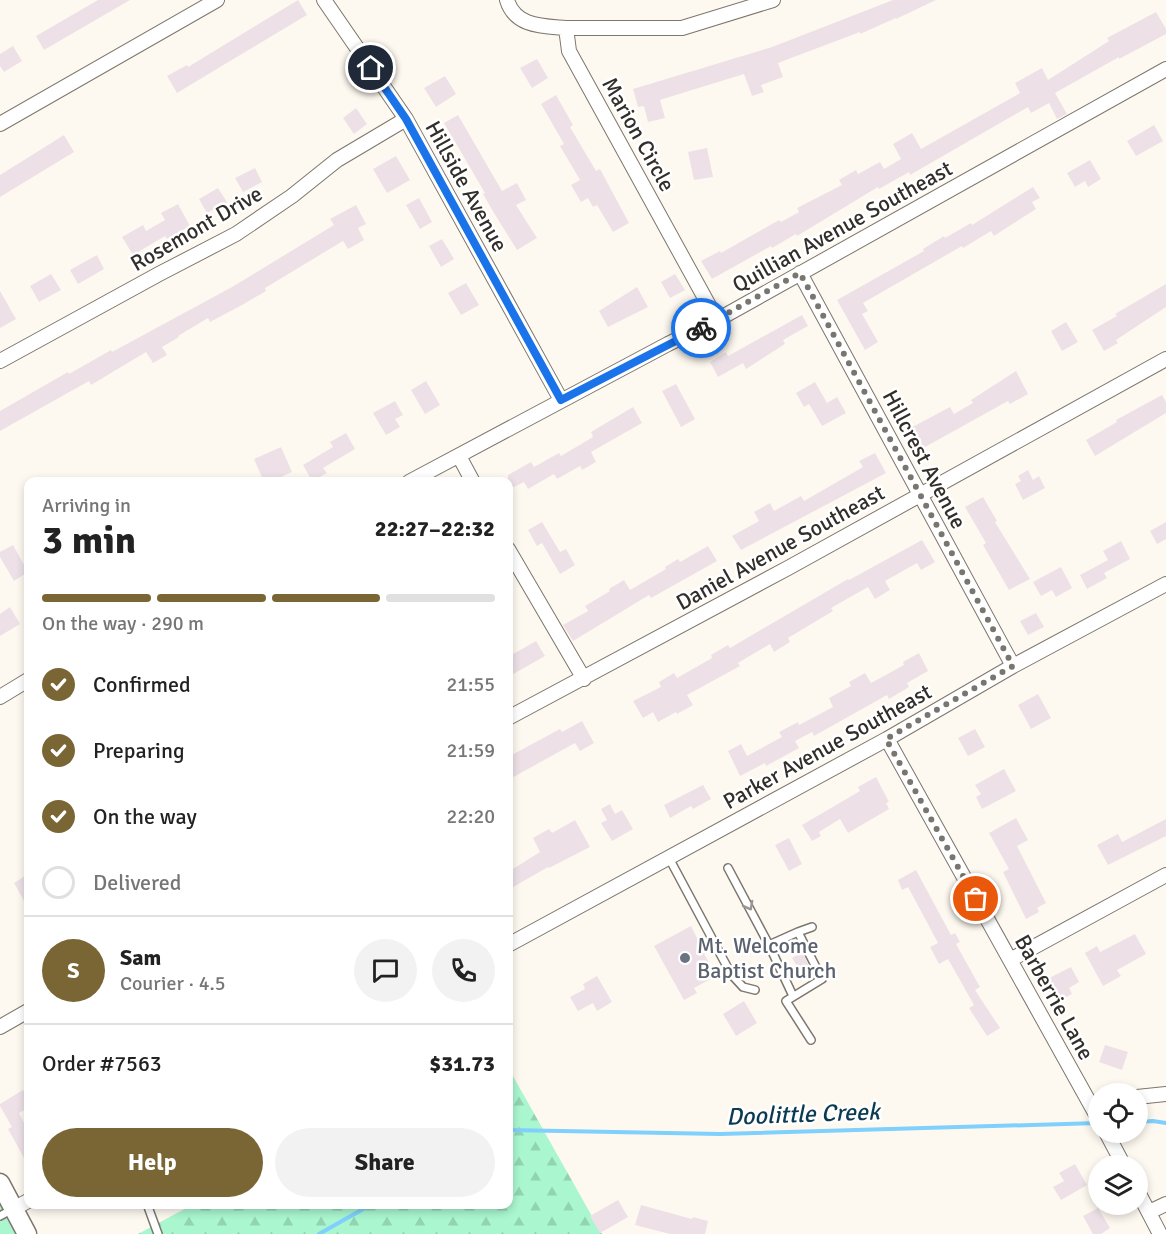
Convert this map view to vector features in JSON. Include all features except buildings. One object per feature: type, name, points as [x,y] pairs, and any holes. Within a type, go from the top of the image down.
[{"type":"main road","points":[[0,1183],[27,1234]]},
{"type":"street","points":[[0,124],[217,0]]},
{"type":"street","name":"Hillside Avenue","points":[[324,0],[406,119],[561,400]]},
{"type":"street","points":[[507,0],[508,6],[527,24],[566,28],[682,28],[773,0]]},
{"type":"street","name":"Marion Circle","points":[[566,28],[569,51],[717,320]]},
{"type":"street","name":"Quillian Avenue Southeast","points":[[419,477],[561,400],[717,320],[1166,69]]},
{"type":"street","name":"Rosemont Drive","points":[[0,361],[236,234],[292,196],[338,160],[406,119]]},
{"type":"street","name":"Hillcrest Avenue","points":[[800,273],[1013,666]]},
{"type":"street","name":"Daniel Avenue Southeast","points":[[513,715],[584,679],[1166,359]]},
{"type":"street","points":[[459,456],[470,477]]},
{"type":"street","points":[[513,558],[584,679]]},
{"type":"street","name":"Parker Avenue Southeast","points":[[513,942],[1166,584]]},
{"type":"street","points":[[0,697],[24,682]]},
{"type":"street","name":"Barberrie Lane","points":[[886,739],[1010,960],[1088,1092]]},
{"type":"street","points":[[1010,960],[1166,875]]},
{"type":"street","points":[[0,1027],[24,1013]]},
{"type":"street","points":[[1148,1096],[1166,1094]]},
{"type":"street","points":[[1160,1234],[1149,1212],[1166,1203]]},
{"type":"lane","points":[[669,858],[731,974],[743,987],[755,990]]},
{"type":"lane","points":[[728,867],[794,996]]},
{"type":"lane","points":[[769,945],[812,927]]},
{"type":"lane","points":[[798,932],[822,979],[786,1001],[811,1040]]},
{"type":"lane","points":[[149,1209],[158,1234]]},
{"type":"green space","points":[[513,1076],[602,1234],[138,1234],[185,1209],[513,1209]]},
{"type":"green space","points":[[0,1182],[28,1234],[0,1234]]},
{"type":"waterway","name":"Doolittle Creek","points":[[1148,1121],[1166,1123]]},
{"type":"waterway","name":"Doolittle Creek","points":[[513,1130],[720,1134],[1088,1123]]},
{"type":"waterway","name":"Doolittle Creek","points":[[319,1234],[363,1209]]},
{"type":"way so far","points":[[701,328],[800,273],[1013,666],[886,739],[976,899]]},
{"type":"place","name":"Mt. Welcome Baptist Church","points":[[685,958]]},
{"type":"route","points":[[371,68],[406,119],[561,400],[701,328]]}]
